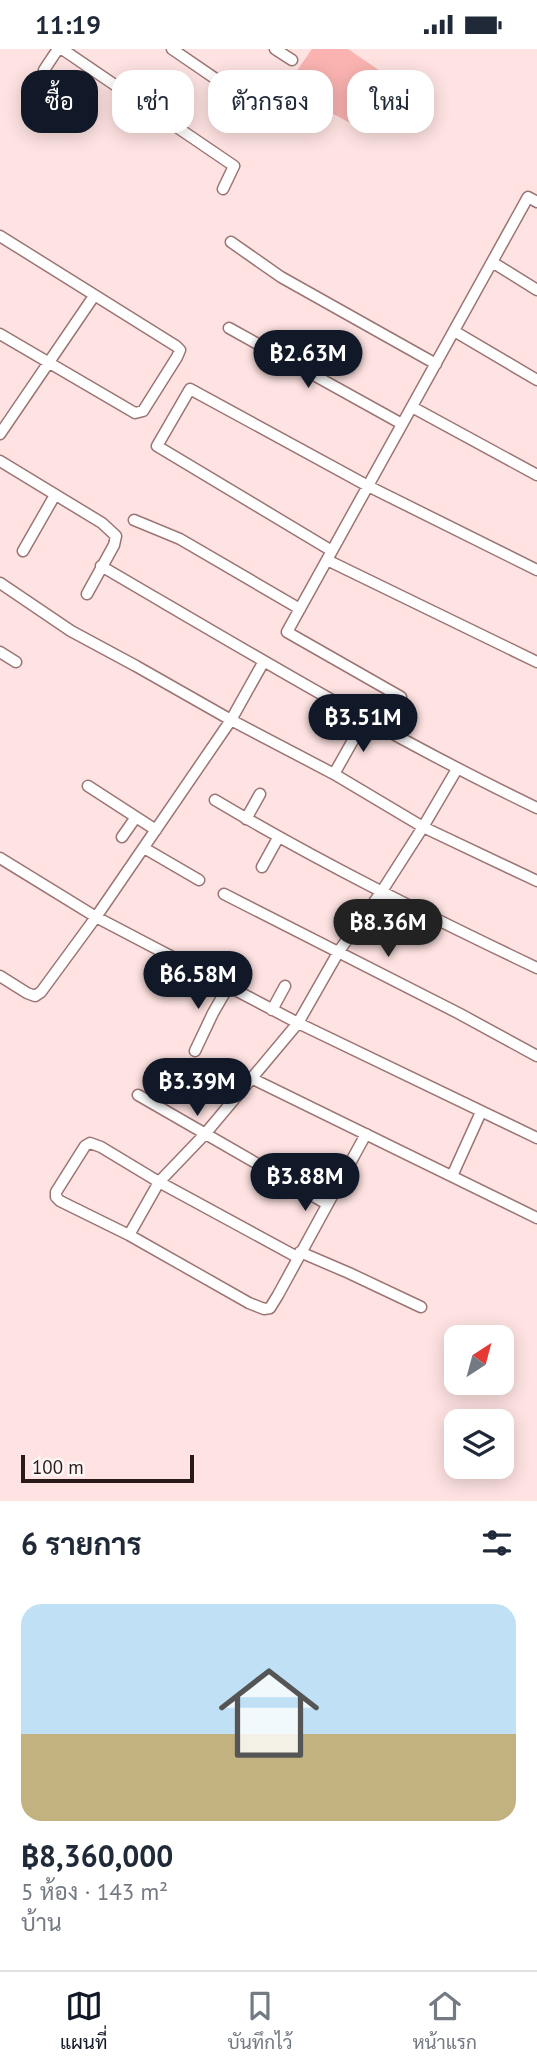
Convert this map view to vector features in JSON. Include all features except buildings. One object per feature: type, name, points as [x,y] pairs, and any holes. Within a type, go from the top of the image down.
[{"type":"street","points":[[45,70],[60,49],[234,166],[223,189]]},
{"type":"street","points":[[172,49],[208,74]]},
{"type":"street","points":[[275,49],[292,60]]},
{"type":"street","points":[[401,697],[287,632],[528,197],[537,202]]},
{"type":"street","points":[[0,236],[180,350],[143,411],[135,413],[0,334]]},
{"type":"street","points":[[231,242],[281,277],[436,364]]},
{"type":"street","points":[[492,262],[537,291]]},
{"type":"street","points":[[0,434],[94,296]]},
{"type":"street","points":[[229,328],[402,424]]},
{"type":"street","points":[[454,331],[537,380]]},
{"type":"street","points":[[537,570],[369,486],[190,389],[157,446],[330,556],[537,662]]},
{"type":"street","points":[[412,407],[537,475]]},
{"type":"street","points":[[0,461],[102,523],[116,536],[114,545],[87,594]]},
{"type":"street","points":[[23,551],[55,495]]},
{"type":"street","points":[[134,520],[180,539],[300,609]]},
{"type":"street","points":[[101,566],[365,719],[457,769],[537,808]]},
{"type":"street","points":[[0,583],[71,631],[334,774],[423,827],[537,881]]},
{"type":"street","points":[[0,652],[16,662]]},
{"type":"street","points":[[0,976],[26,993],[35,996],[41,992],[96,917],[231,720],[264,661]]},
{"type":"street","points":[[334,774],[365,719]]},
{"type":"street","points":[[129,1235],[159,1182],[205,1134],[298,1023],[339,951],[382,891],[457,769]]},
{"type":"street","points":[[88,786],[156,830]]},
{"type":"street","points":[[246,819],[260,794]]},
{"type":"street","points":[[215,800],[278,838],[537,968]]},
{"type":"street","points":[[122,837],[136,817]]},
{"type":"street","points":[[262,867],[278,838]]},
{"type":"street","points":[[144,848],[199,880]]},
{"type":"street","points":[[0,858],[96,917],[272,1010],[537,1138]]},
{"type":"street","points":[[224,894],[339,951],[537,1056]]},
{"type":"street","points":[[272,1010],[285,986]]},
{"type":"street","points":[[195,1051],[228,987]]},
{"type":"street","points":[[251,1078],[537,1218]]},
{"type":"street","points":[[138,1095],[327,1204]]},
{"type":"street","points":[[452,1176],[481,1112]]},
{"type":"street","points":[[366,1134],[299,1255],[271,1308],[264,1309],[249,1303],[56,1197],[56,1192],[85,1146],[90,1143],[299,1255],[421,1307]]},
{"type":"shaded area","points":[[312,49],[348,49],[379,70],[347,70],[347,121],[333,114],[333,70],[297,70]]}]
